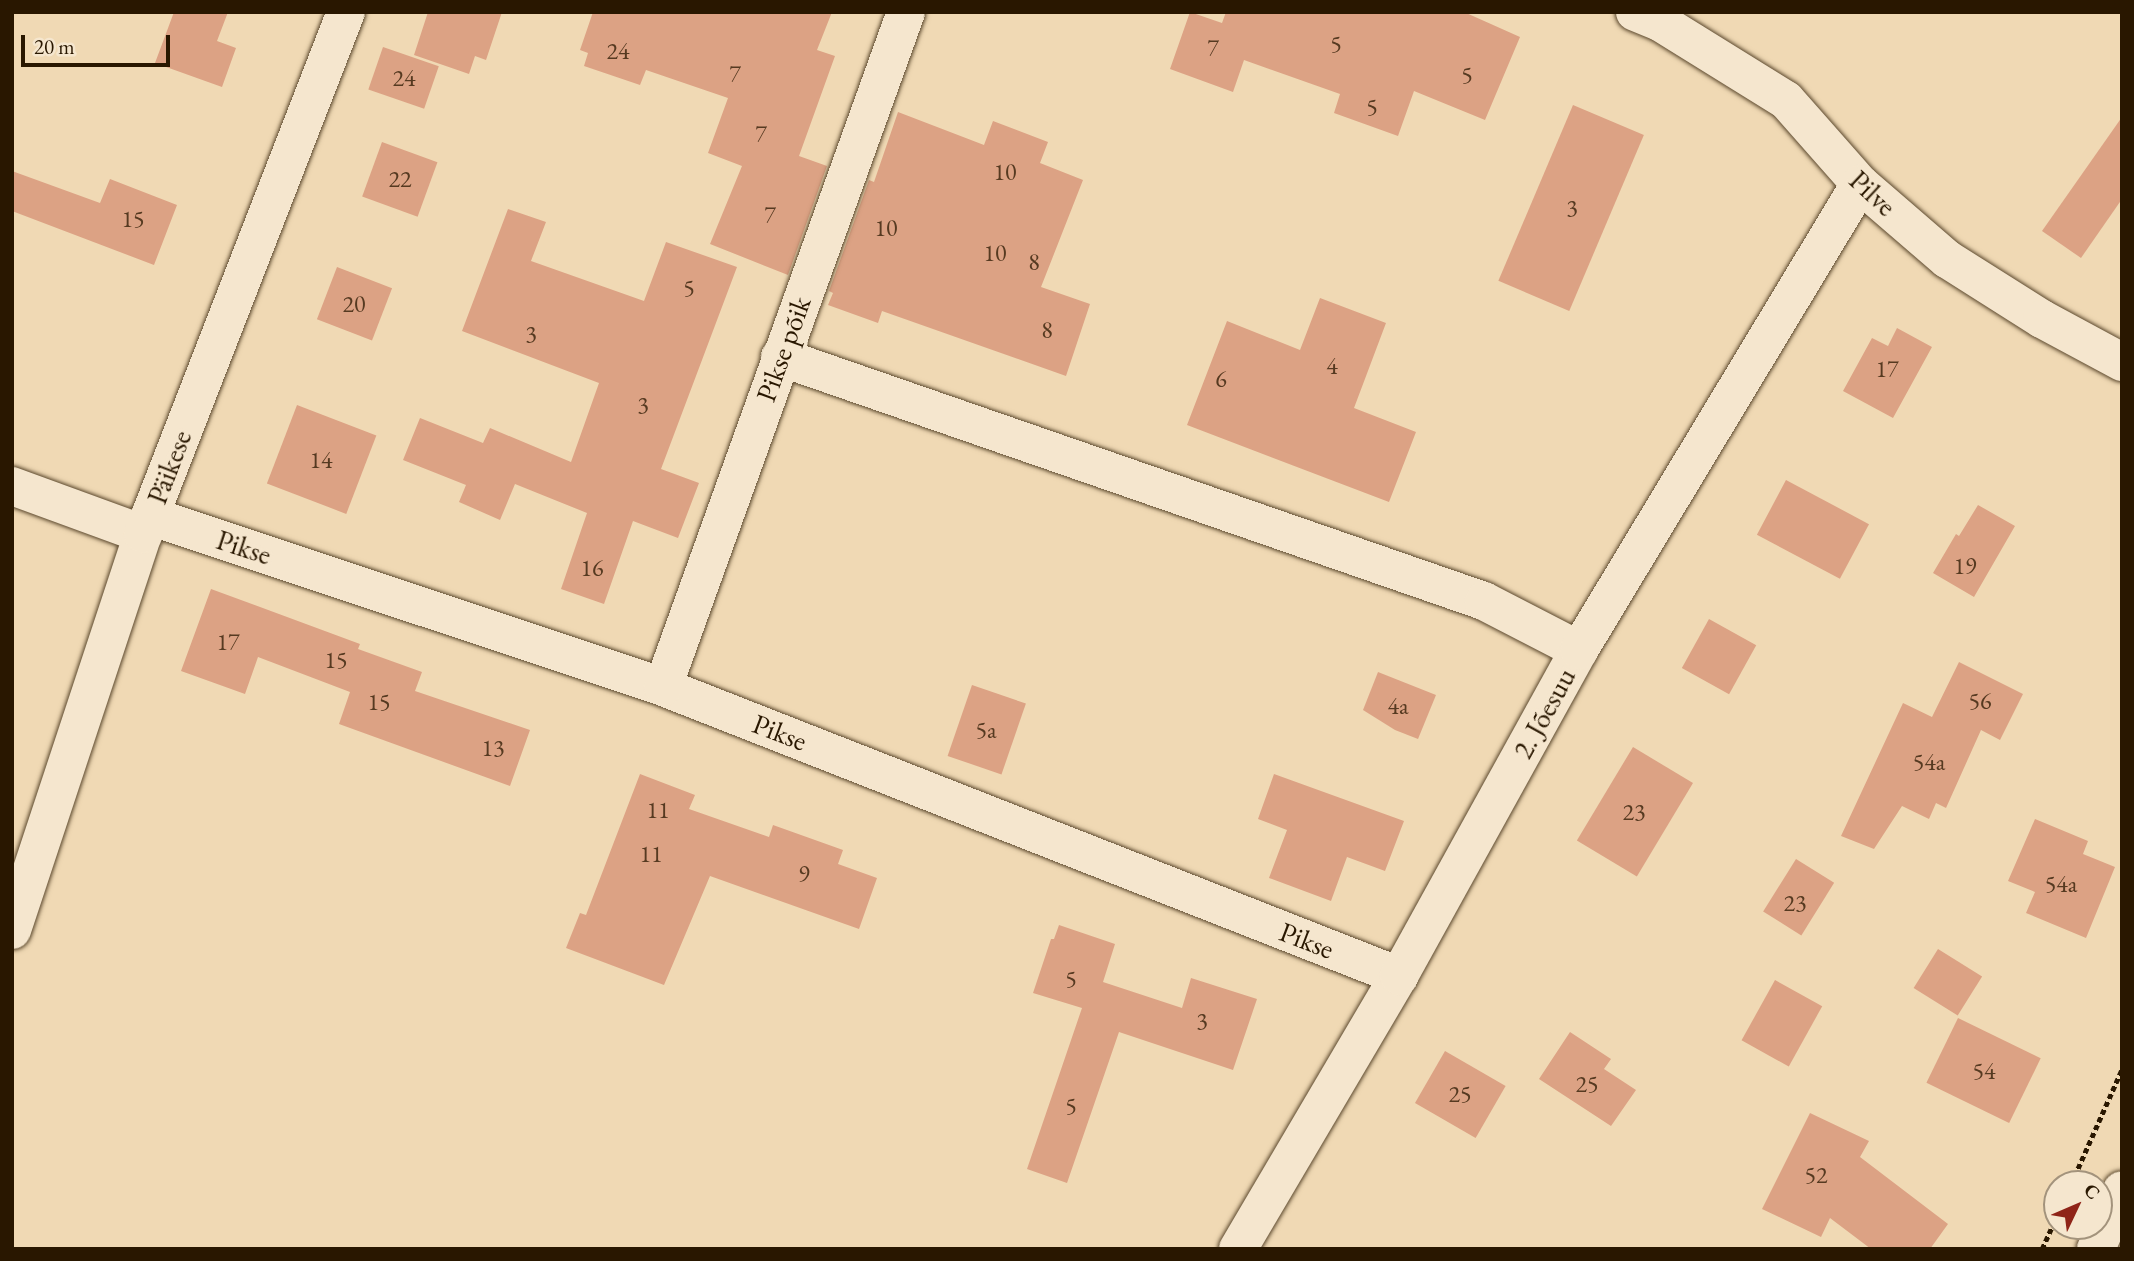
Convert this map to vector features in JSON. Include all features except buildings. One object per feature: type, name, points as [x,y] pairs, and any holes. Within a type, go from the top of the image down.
[{"type":"street","name":"Päikese","points":[[12,930],[147,525],[346,12]]},
{"type":"street","name":"Pikse põik","points":[[663,687],[906,12]]},
{"type":"street","name":"Pilve","points":[[1635,12],[1660,22],[1786,100],[1860,184],[1947,258],[2042,319],[2122,362]]},
{"type":"street","name":"2. Jõesuu","points":[[1238,1249],[1399,976],[1579,650],[1860,184]]},
{"type":"street","points":[[780,357],[1484,601],[1579,650]]},
{"type":"street","name":"Pikse","points":[[12,486],[147,525],[663,687],[1399,976]]},
{"type":"street","points":[[2096,1249],[2122,1189]]},
{"type":"path","points":[[2077,1170],[2122,1069]]}]
